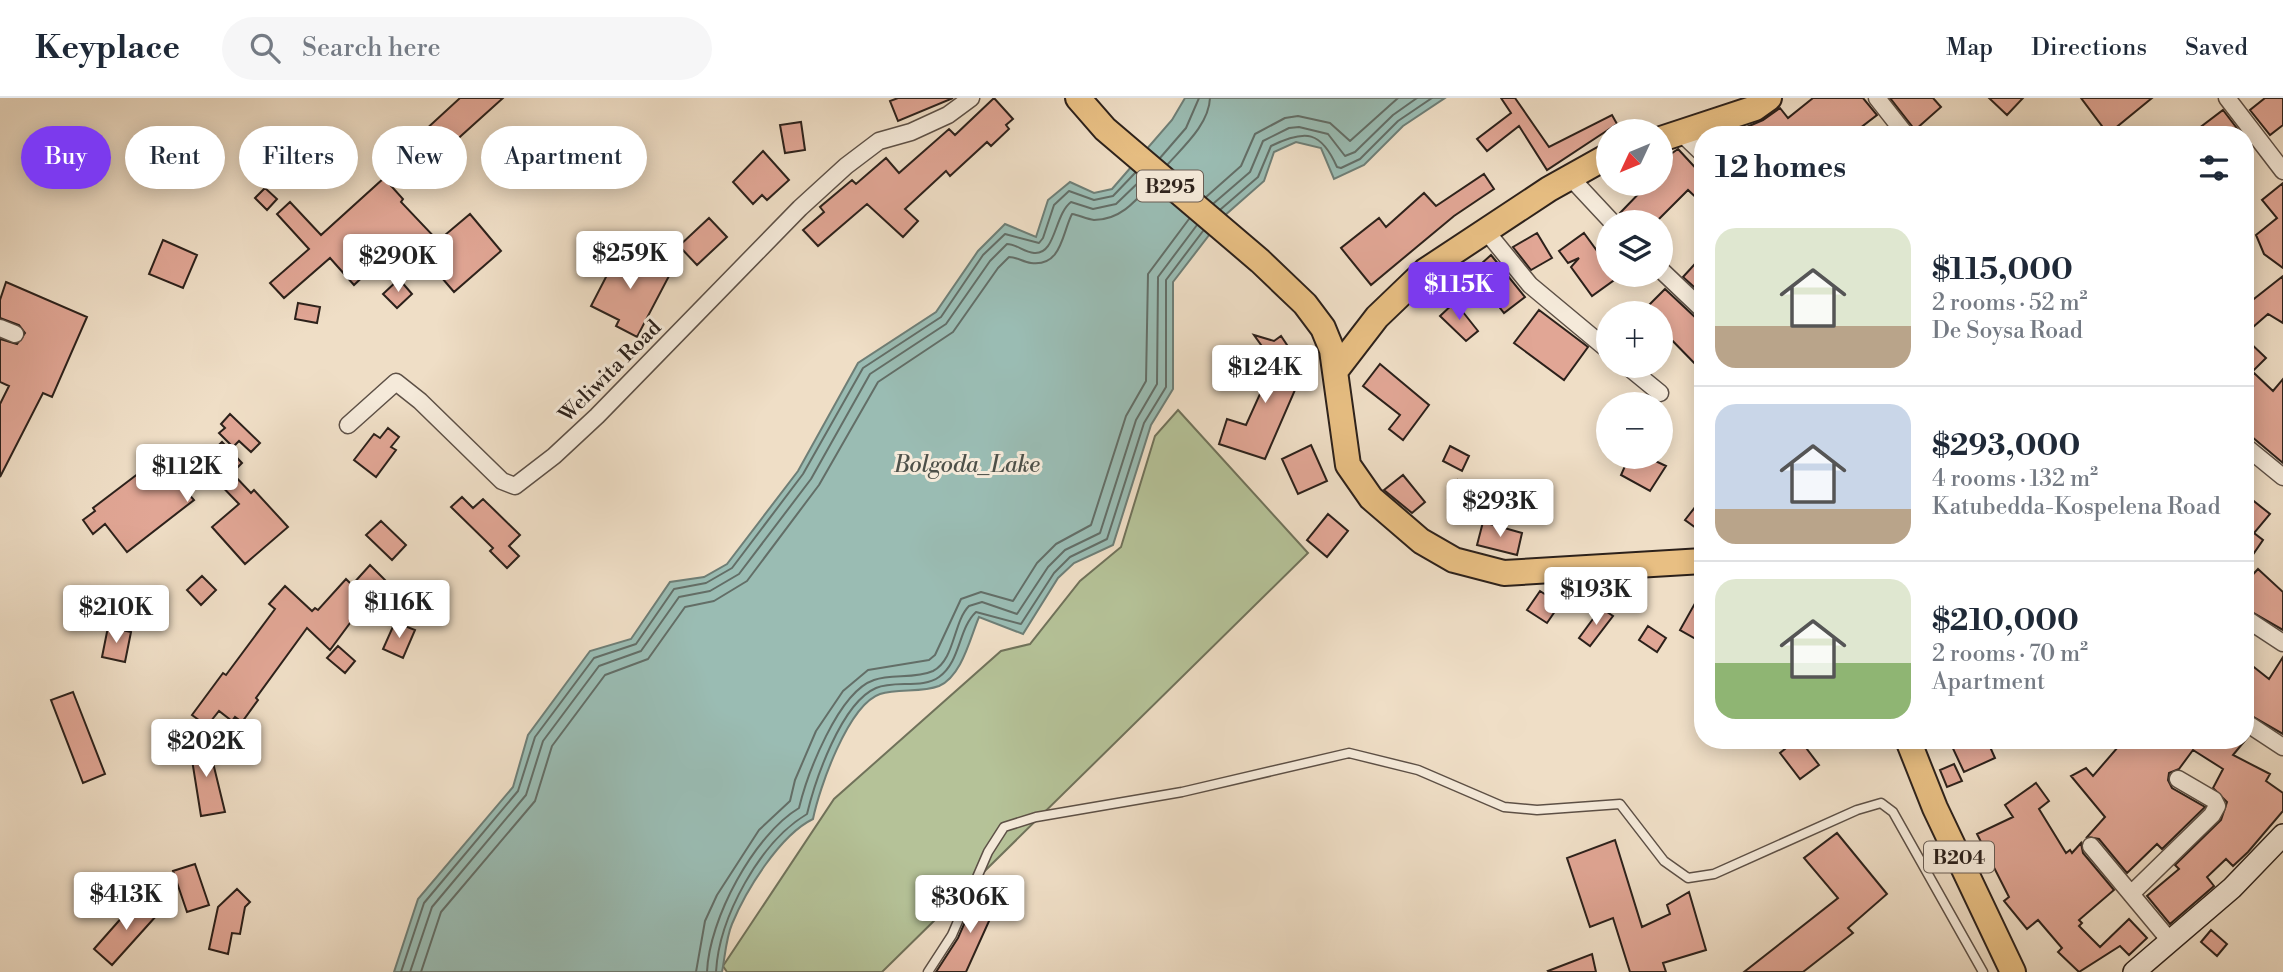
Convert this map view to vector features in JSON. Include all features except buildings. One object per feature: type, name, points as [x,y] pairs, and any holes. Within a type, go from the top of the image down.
[{"type":"main road","name":"B295","points":[[1078,98],[1105,130],[1237,242],[1305,304],[1323,328],[1337,369]]},
{"type":"main road","points":[[1699,126],[1755,108],[1769,98]]},
{"type":"main road","points":[[1673,134],[1694,128]]},
{"type":"main road","points":[[1596,163],[1425,271],[1377,317],[1337,369],[1340,420],[1348,466],[1360,486],[1392,519],[1439,553],[1454,560],[1504,573],[1694,562]]},
{"type":"main road","name":"B204","points":[[1912,749],[1935,807],[2013,972]]},
{"type":"street","name":"Weliwita Road","points":[[348,425],[396,382],[420,401],[502,481],[515,486],[554,456],[597,416],[800,208],[846,166],[879,141],[911,132],[948,115],[971,98]]},
{"type":"street","points":[[1877,98],[1899,126]]},
{"type":"street","points":[[2227,98],[2248,126]]},
{"type":"street","points":[[2254,134],[2283,172]]},
{"type":"street","points":[[1673,136],[1694,149]]},
{"type":"street","points":[[1570,177],[1601,210]]},
{"type":"street","points":[[1486,231],[1530,285],[1596,341]]},
{"type":"street","points":[[1673,281],[1694,301]]},
{"type":"street","points":[[1642,378],[1659,392]]},
{"type":"street","points":[[2254,453],[2279,474]]},
{"type":"street","points":[[2254,624],[2283,643]]},
{"type":"street","points":[[2254,728],[2283,747]]},
{"type":"street","points":[[2131,894],[2212,815],[2217,806],[2214,800],[2178,779]]},
{"type":"street","points":[[2091,846],[2171,942]]},
{"type":"street","points":[[2134,972],[2280,847]]},
{"type":"lane","points":[[929,972],[952,935],[988,852],[1004,827],[1036,817],[1182,792],[1349,753],[1418,770],[1504,807],[1536,810],[1620,804],[1664,861],[1688,878],[1714,874],[1857,810],[1881,803],[1893,812],[1983,972]]},
{"type":"green space","points":[[1178,410],[1308,553],[882,972],[727,972],[723,966],[834,799],[1001,651],[1030,644],[1080,581],[1121,547],[1155,436]]},
{"type":"water","name":"Bolgoda_Lake","points":[[1185,98],[1445,98],[1403,126],[1364,165],[1334,179],[1321,148],[1296,142],[1274,152],[1264,181],[1223,217],[1173,282],[1173,389],[1151,425],[1113,545],[1074,563],[1058,578],[1023,634],[979,617],[964,656],[947,681],[932,688],[880,694],[868,701],[846,730],[837,749],[813,819],[788,837],[777,850],[738,910],[730,929],[722,972],[394,972],[418,899],[513,787],[528,735],[590,651],[631,639],[670,582],[704,577],[727,564],[798,471],[858,363],[936,312],[978,251],[1005,224],[1036,237],[1048,200],[1070,182],[1094,193],[1112,189],[1172,120]]}]
